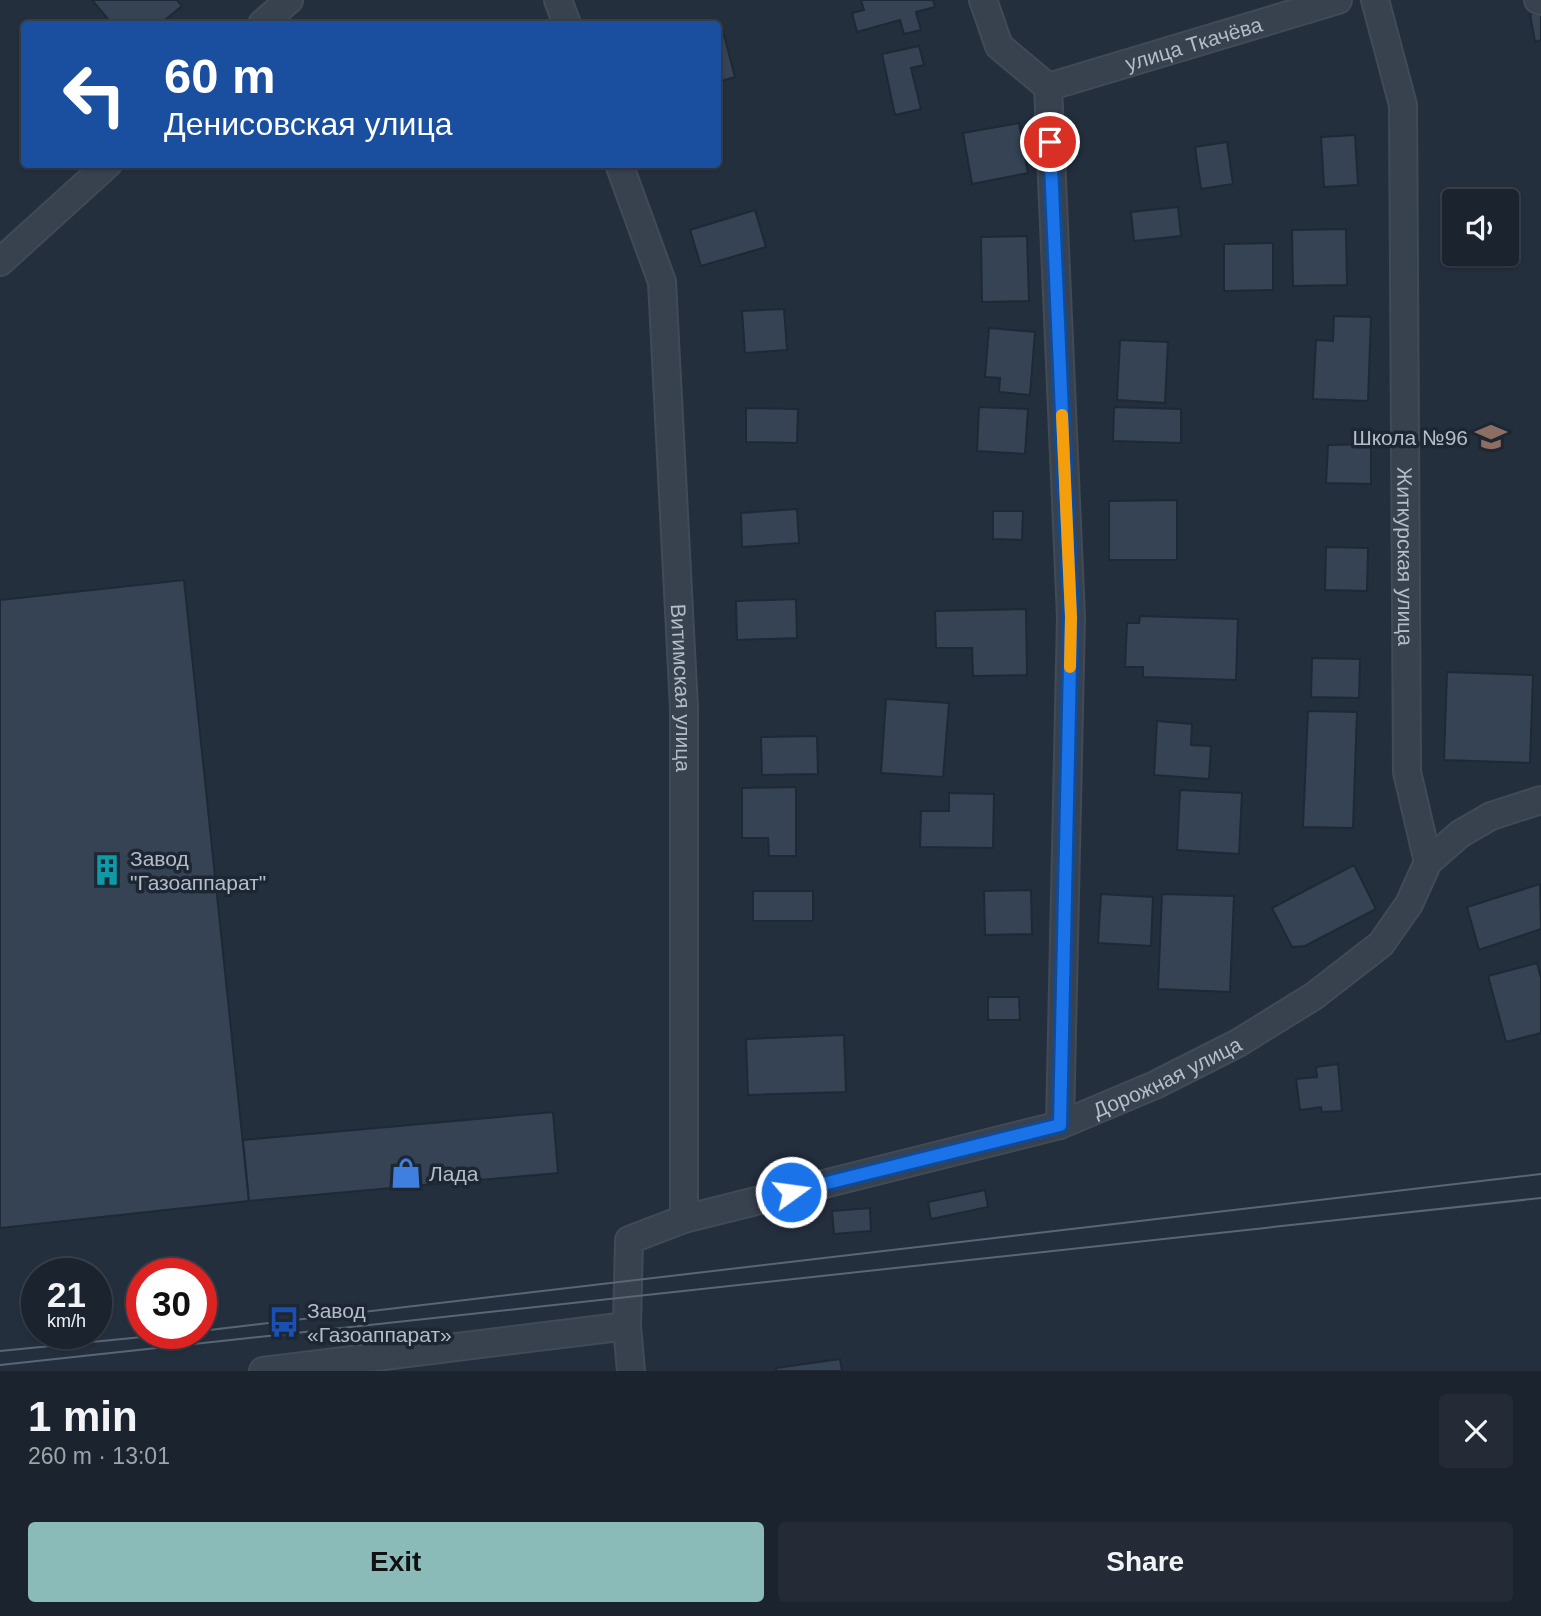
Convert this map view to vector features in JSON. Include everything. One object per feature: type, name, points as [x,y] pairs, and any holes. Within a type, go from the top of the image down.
[{"type":"street","points":[[265,21],[289,0]]},
{"type":"street","points":[[558,0],[567,21]]},
{"type":"street","points":[[982,0],[999,46],[1048,87],[1071,617],[1060,1125]]},
{"type":"street","name":"улица Ткачёва","points":[[1048,87],[1338,0]]},
{"type":"street","name":"Житкурская улица","points":[[1374,0],[1403,105],[1407,772],[1429,862]]},
{"type":"street","points":[[0,262],[104,168]]},
{"type":"street","name":"Витимская улица","points":[[620,168],[662,282],[684,708],[684,1219]]},
{"type":"street","name":"Дорожная улица","points":[[627,1326],[629,1240],[684,1219],[1060,1125],[1179,1073],[1238,1043],[1314,996],[1381,944],[1409,904],[1429,862],[1460,834],[1491,816],[1541,800]]},
{"type":"street","points":[[263,1371],[627,1326],[631,1371]]},
{"type":"building","points":[[92,0],[177,0],[182,6],[164,21],[110,21]]},
{"type":"building","points":[[861,0],[933,0],[935,7],[916,12],[921,30],[904,34],[900,20],[857,32],[852,13],[864,10]]},
{"type":"building","points":[[1541,12],[1541,40],[1535,42],[1530,14]]},
{"type":"building","points":[[724,35],[735,77],[721,81],[721,36]]},
{"type":"building","points":[[919,46],[924,65],[911,68],[921,109],[895,115],[882,54]]},
{"type":"building","points":[[1019,123],[1028,173],[972,184],[963,133]]},
{"type":"building","points":[[1355,135],[1358,185],[1324,187],[1321,137]]},
{"type":"building","points":[[1227,142],[1233,184],[1201,189],[1195,147]]},
{"type":"building","points":[[1178,207],[1181,236],[1134,241],[1131,212]]},
{"type":"building","points":[[755,210],[766,247],[701,266],[690,230]]},
{"type":"building","points":[[1346,229],[1347,285],[1293,286],[1292,230]]},
{"type":"building","points":[[1027,236],[1029,301],[982,302],[981,237]]},
{"type":"building","points":[[1273,243],[1273,290],[1224,291],[1224,244]]},
{"type":"building","points":[[784,309],[787,350],[745,353],[742,311]]},
{"type":"building","points":[[1334,316],[1371,317],[1368,401],[1313,399],[1316,340],[1333,341]]},
{"type":"building","points":[[989,328],[1035,332],[1030,395],[999,392],[1000,378],[985,377]]},
{"type":"building","points":[[1120,340],[1168,342],[1165,403],[1117,400]]},
{"type":"building","points":[[979,407],[1028,409],[1025,454],[977,451]]},
{"type":"building","points":[[1114,407],[1181,409],[1181,443],[1113,441]]},
{"type":"building","points":[[746,408],[798,409],[797,443],[746,442]]},
{"type":"building","points":[[1371,444],[1371,484],[1326,483],[1328,445]]},
{"type":"building","points":[[1177,500],[1177,560],[1109,560],[1109,501]]},
{"type":"building","points":[[797,509],[799,543],[742,547],[741,513]]},
{"type":"building","points":[[993,511],[1023,511],[1022,540],[993,539]]},
{"type":"building","points":[[1326,547],[1368,548],[1367,591],[1325,590]]},
{"type":"building","name":"Завод \"Газоаппарат\"","points":[[184,580],[249,1201],[0,1228],[0,600]]},
{"type":"building","points":[[796,599],[797,638],[737,640],[736,601]]},
{"type":"building","points":[[1026,609],[1027,675],[973,676],[972,648],[936,648],[935,611]]},
{"type":"building","points":[[1140,616],[1238,619],[1236,680],[1143,677],[1143,667],[1125,667],[1127,623],[1139,623]]},
{"type":"building","points":[[1312,658],[1360,659],[1359,698],[1311,697]]},
{"type":"building","points":[[1447,672],[1533,675],[1530,763],[1444,760]]},
{"type":"building","points":[[886,699],[949,703],[943,777],[881,773]]},
{"type":"building","points":[[1308,711],[1357,712],[1353,828],[1303,827]]},
{"type":"building","points":[[1157,721],[1192,724],[1191,745],[1211,746],[1209,779],[1154,775]]},
{"type":"building","points":[[817,736],[818,774],[762,775],[761,737]]},
{"type":"building","points":[[796,787],[796,856],[769,856],[768,838],[742,838],[742,788]]},
{"type":"building","points":[[1180,790],[1242,793],[1239,854],[1177,850]]},
{"type":"building","points":[[949,793],[994,794],[993,848],[920,847],[921,811],[949,811]]},
{"type":"building","points":[[1354,865],[1376,909],[1305,946],[1292,947],[1272,908]]},
{"type":"building","points":[[1540,884],[1541,929],[1479,950],[1467,907]]},
{"type":"building","points":[[1031,890],[1032,934],[985,935],[984,891]]},
{"type":"building","points":[[753,891],[813,891],[813,921],[753,921]]},
{"type":"building","points":[[1101,894],[1153,897],[1151,946],[1098,943]]},
{"type":"building","points":[[1162,894],[1234,896],[1230,992],[1158,989]]},
{"type":"building","points":[[1537,963],[1541,978],[1541,1033],[1506,1042],[1488,976]]},
{"type":"building","points":[[988,997],[1019,997],[1020,1020],[988,1020]]},
{"type":"building","points":[[844,1035],[846,1092],[748,1095],[746,1039]]},
{"type":"building","points":[[1338,1064],[1342,1111],[1322,1112],[1321,1107],[1300,1110],[1296,1079],[1317,1077],[1316,1067]]},
{"type":"building","points":[[553,1112],[558,1173],[249,1201],[243,1140]]},
{"type":"building","points":[[985,1190],[988,1207],[931,1219],[928,1202]]},
{"type":"building","points":[[870,1208],[871,1231],[834,1234],[832,1211]]},
{"type":"building","points":[[840,1359],[842,1371],[776,1371],[776,1368]]},
{"type":"tram line","points":[[217,1329],[1541,1174]]},
{"type":"tram line","points":[[0,1365],[1541,1198]]},
{"type":"tram line","points":[[0,1351],[126,1339]]},
{"type":"slow traffic","points":[[1062,415],[1071,617],[1070,667]]},
{"type":"place","name":"Школа №96","points":[[1491,437]]},
{"type":"place","name":"Завод \"Газоаппарат\"","points":[[107,870]]},
{"type":"place","name":"Лада","points":[[406,1173]]},
{"type":"place","name":"Завод «Газоаппарат»","points":[[284,1322]]},
{"type":"route","points":[[791,1192],[1060,1125],[1071,617],[1050,142]]}]
